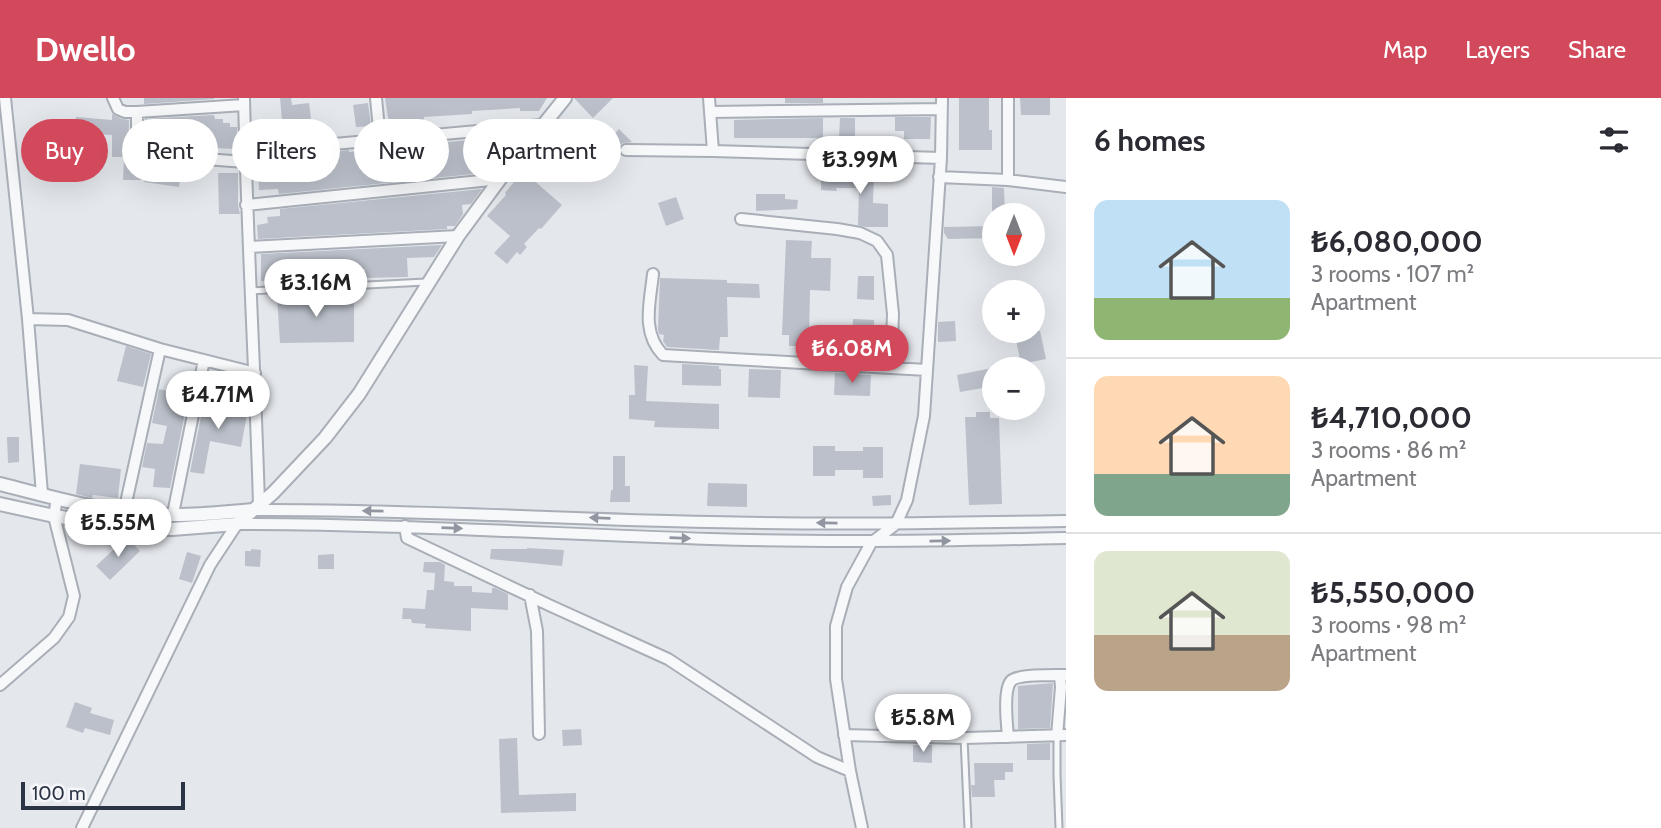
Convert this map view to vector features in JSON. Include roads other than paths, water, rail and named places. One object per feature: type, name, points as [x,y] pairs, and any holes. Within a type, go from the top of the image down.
[{"type":"street","points":[[5,98],[28,319],[41,494]]},
{"type":"street","points":[[113,98],[121,111],[137,112],[244,102]]},
{"type":"street","points":[[376,98],[378,119]]},
{"type":"street","points":[[547,119],[565,98]]},
{"type":"street","points":[[709,98],[713,151]]},
{"type":"street","points":[[1008,98],[1008,180]]},
{"type":"street","points":[[711,112],[942,103],[924,416],[907,499],[896,524],[872,542],[846,587],[836,626],[836,679],[862,828]]},
{"type":"street","points":[[137,112],[137,136],[144,151],[159,156],[232,157]]},
{"type":"street","points":[[626,150],[940,158]]},
{"type":"street","points":[[939,177],[1008,180],[1066,187]]},
{"type":"street","points":[[246,182],[256,373],[256,507]]},
{"type":"street","points":[[247,205],[471,182]]},
{"type":"street","points":[[82,828],[210,565],[237,524],[273,493],[325,438],[359,394],[458,236],[498,182]]},
{"type":"street","points":[[741,219],[837,229],[860,233],[877,241],[887,255],[893,314],[891,368]]},
{"type":"street","points":[[249,247],[458,236]]},
{"type":"street","points":[[653,274],[648,320],[653,345],[663,355],[927,370]]},
{"type":"street","points":[[28,319],[68,320],[160,349],[256,373]]},
{"type":"street","points":[[124,512],[160,349]]},
{"type":"street","points":[[173,514],[204,360]]},
{"type":"street","points":[[0,484],[124,512],[173,514],[209,514],[256,507],[709,522],[896,524],[1066,521]]},
{"type":"street","points":[[0,685],[54,638],[69,617],[74,596],[54,516],[57,498]]},
{"type":"street","points":[[0,504],[125,527],[172,529],[237,524],[405,526],[711,539],[872,542],[1066,538]]},
{"type":"street","points":[[405,526],[407,538],[668,659],[817,757],[850,771]]},
{"type":"street","points":[[530,595],[537,631],[539,734]]},
{"type":"street","points":[[845,735],[964,738],[1062,736],[1063,675],[1016,678],[1011,681],[1007,692],[1008,737]]},
{"type":"lane","points":[[251,291],[429,282]]},
{"type":"lane","points":[[1059,828],[1057,775],[1062,736]]},
{"type":"lane","points":[[964,738],[968,828]]}]
